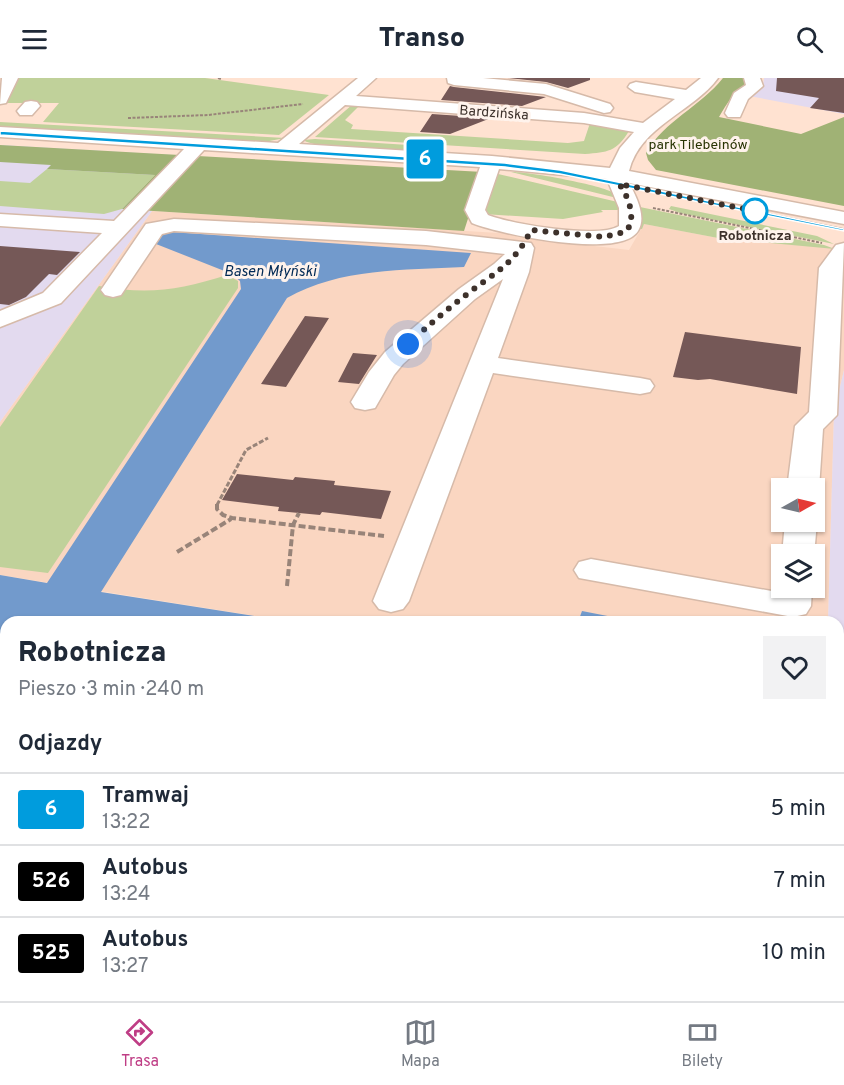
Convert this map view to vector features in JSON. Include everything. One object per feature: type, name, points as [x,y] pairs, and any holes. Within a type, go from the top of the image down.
[{"type":"street","points":[[0,99],[10,78]]},
{"type":"street","points":[[0,132],[540,164],[592,160],[623,152],[710,78]]},
{"type":"street","points":[[734,113],[740,97],[755,86],[752,78]]},
{"type":"street","points":[[454,80],[546,89],[576,103]]},
{"type":"street","points":[[282,149],[362,83],[576,103],[662,117]]},
{"type":"street","points":[[636,87],[641,90],[690,96]]},
{"type":"street","name":"Bardzińska","points":[[339,100],[588,119],[643,134]]},
{"type":"street","points":[[0,111],[34,110]]},
{"type":"street","points":[[113,290],[154,230],[174,225],[426,238],[527,239],[619,235],[629,229],[630,224],[629,205],[621,177],[624,156],[643,134]]},
{"type":"street","points":[[0,320],[52,298],[199,144]]},
{"type":"street","points":[[492,162],[621,177],[844,229]]},
{"type":"street","points":[[492,162],[476,210],[477,216],[490,224],[527,239]]},
{"type":"street","points":[[621,177],[644,175],[668,183],[844,218]]},
{"type":"street","points":[[621,177],[675,203],[839,243],[831,268],[823,415],[809,426],[804,478]]},
{"type":"street","points":[[0,220],[119,228]]},
{"type":"street","points":[[391,601],[483,364],[527,239]]},
{"type":"street","points":[[365,402],[382,372],[394,358],[467,294],[502,269],[527,239]]},
{"type":"street","points":[[483,364],[640,386]]},
{"type":"street","points":[[591,570],[793,606],[794,598]]},
{"type":"path","points":[[121,119],[200,115],[314,103]]},
{"type":"path","points":[[658,209],[839,243]]},
{"type":"path","points":[[268,438],[246,450],[217,502],[217,509],[223,515],[232,518],[415,540]]},
{"type":"path","points":[[286,586],[293,525],[299,513]]},
{"type":"path","points":[[177,552],[232,518]]},
{"type":"shaded area","points":[[764,78],[844,78],[844,114],[749,96],[763,85]]},
{"type":"shaded area","points":[[0,145],[172,155],[123,209],[152,211],[0,422]]},
{"type":"shaded area","points":[[152,211],[515,234],[517,237],[629,250],[644,224],[718,238],[825,247],[844,251],[844,370],[834,412],[828,616],[256,616],[0,575],[0,422]]},
{"type":"shaded area","points":[[844,370],[844,616],[828,616],[834,412]]},
{"type":"green space","points":[[17,78],[205,78],[329,95],[279,135],[43,122],[59,103],[5,103]]},
{"type":"green space","name":"park Tilebeinów","points":[[723,78],[748,78],[749,83],[744,85],[728,102],[719,117],[801,134],[844,117],[844,206],[656,170],[648,160],[646,153],[654,141]]},
{"type":"green space","points":[[353,104],[359,106],[345,120],[353,125],[351,129],[568,143],[584,141],[590,123],[629,131],[611,150],[585,154],[315,137]]},
{"type":"green space","points":[[0,122],[285,138],[264,142],[0,127]]},
{"type":"green space","points":[[303,140],[431,148],[429,150],[384,150],[344,148],[312,144]]},
{"type":"green space","points":[[0,145],[483,172],[464,231],[122,209],[155,175],[47,169],[51,165],[0,162]]},
{"type":"green space","points":[[47,169],[155,175],[122,209],[104,214],[0,206],[0,181],[30,183]]},
{"type":"green space","points":[[511,172],[547,176],[595,186],[614,193],[621,199]]},
{"type":"green space","points":[[498,174],[622,203],[625,210],[601,210],[603,212],[563,219],[483,214]]},
{"type":"green space","points":[[635,206],[835,249],[718,238],[644,224],[642,229],[634,228]]},
{"type":"green space","points":[[671,206],[817,236],[834,244],[680,213],[669,209]]},
{"type":"green space","points":[[227,275],[238,281],[238,288],[48,573],[0,567],[0,427],[99,286],[133,290],[164,290]]},
{"type":"water","name":"Basen Młyński","points":[[158,231],[471,253],[464,267],[396,270],[350,276],[307,288],[287,298],[101,592],[255,616],[0,616],[0,575],[47,583],[241,289],[240,281],[232,274],[151,242]]},
{"type":"water","points":[[582,611],[608,616],[580,616]]},
{"type":"building","points":[[507,78],[590,78],[590,80],[568,88],[546,82]]},
{"type":"building","points":[[777,78],[844,78],[844,113],[810,108],[819,98],[776,91]]},
{"type":"building","points":[[450,86],[546,97],[522,106],[441,100]]},
{"type":"building","points":[[432,114],[491,118],[450,134],[420,132]]},
{"type":"building","points":[[0,246],[80,252],[57,275],[49,274],[26,297],[9,305],[0,304]]},
{"type":"building","points":[[305,316],[329,318],[286,387],[261,384]]},
{"type":"building","points":[[685,332],[801,347],[797,394],[710,379],[673,377]]},
{"type":"building","points":[[353,353],[377,355],[359,384],[338,382]]},
{"type":"building","points":[[237,474],[293,480],[295,477],[335,481],[334,485],[391,491],[381,519],[322,512],[320,515],[278,511],[279,507],[222,500]]},
{"type":"tram line","points":[[0,133],[505,165],[559,172],[844,229]]},
{"type":"tram line","name":"6","points":[[0,133],[505,165],[560,172],[844,229]]},
{"type":"place","name":"Robotnicza","points":[[755,211]]},
{"type":"route","points":[[408,344],[467,294],[510,262],[522,249],[531,230],[590,237],[612,237],[629,229],[628,198],[619,184],[755,211]]}]
